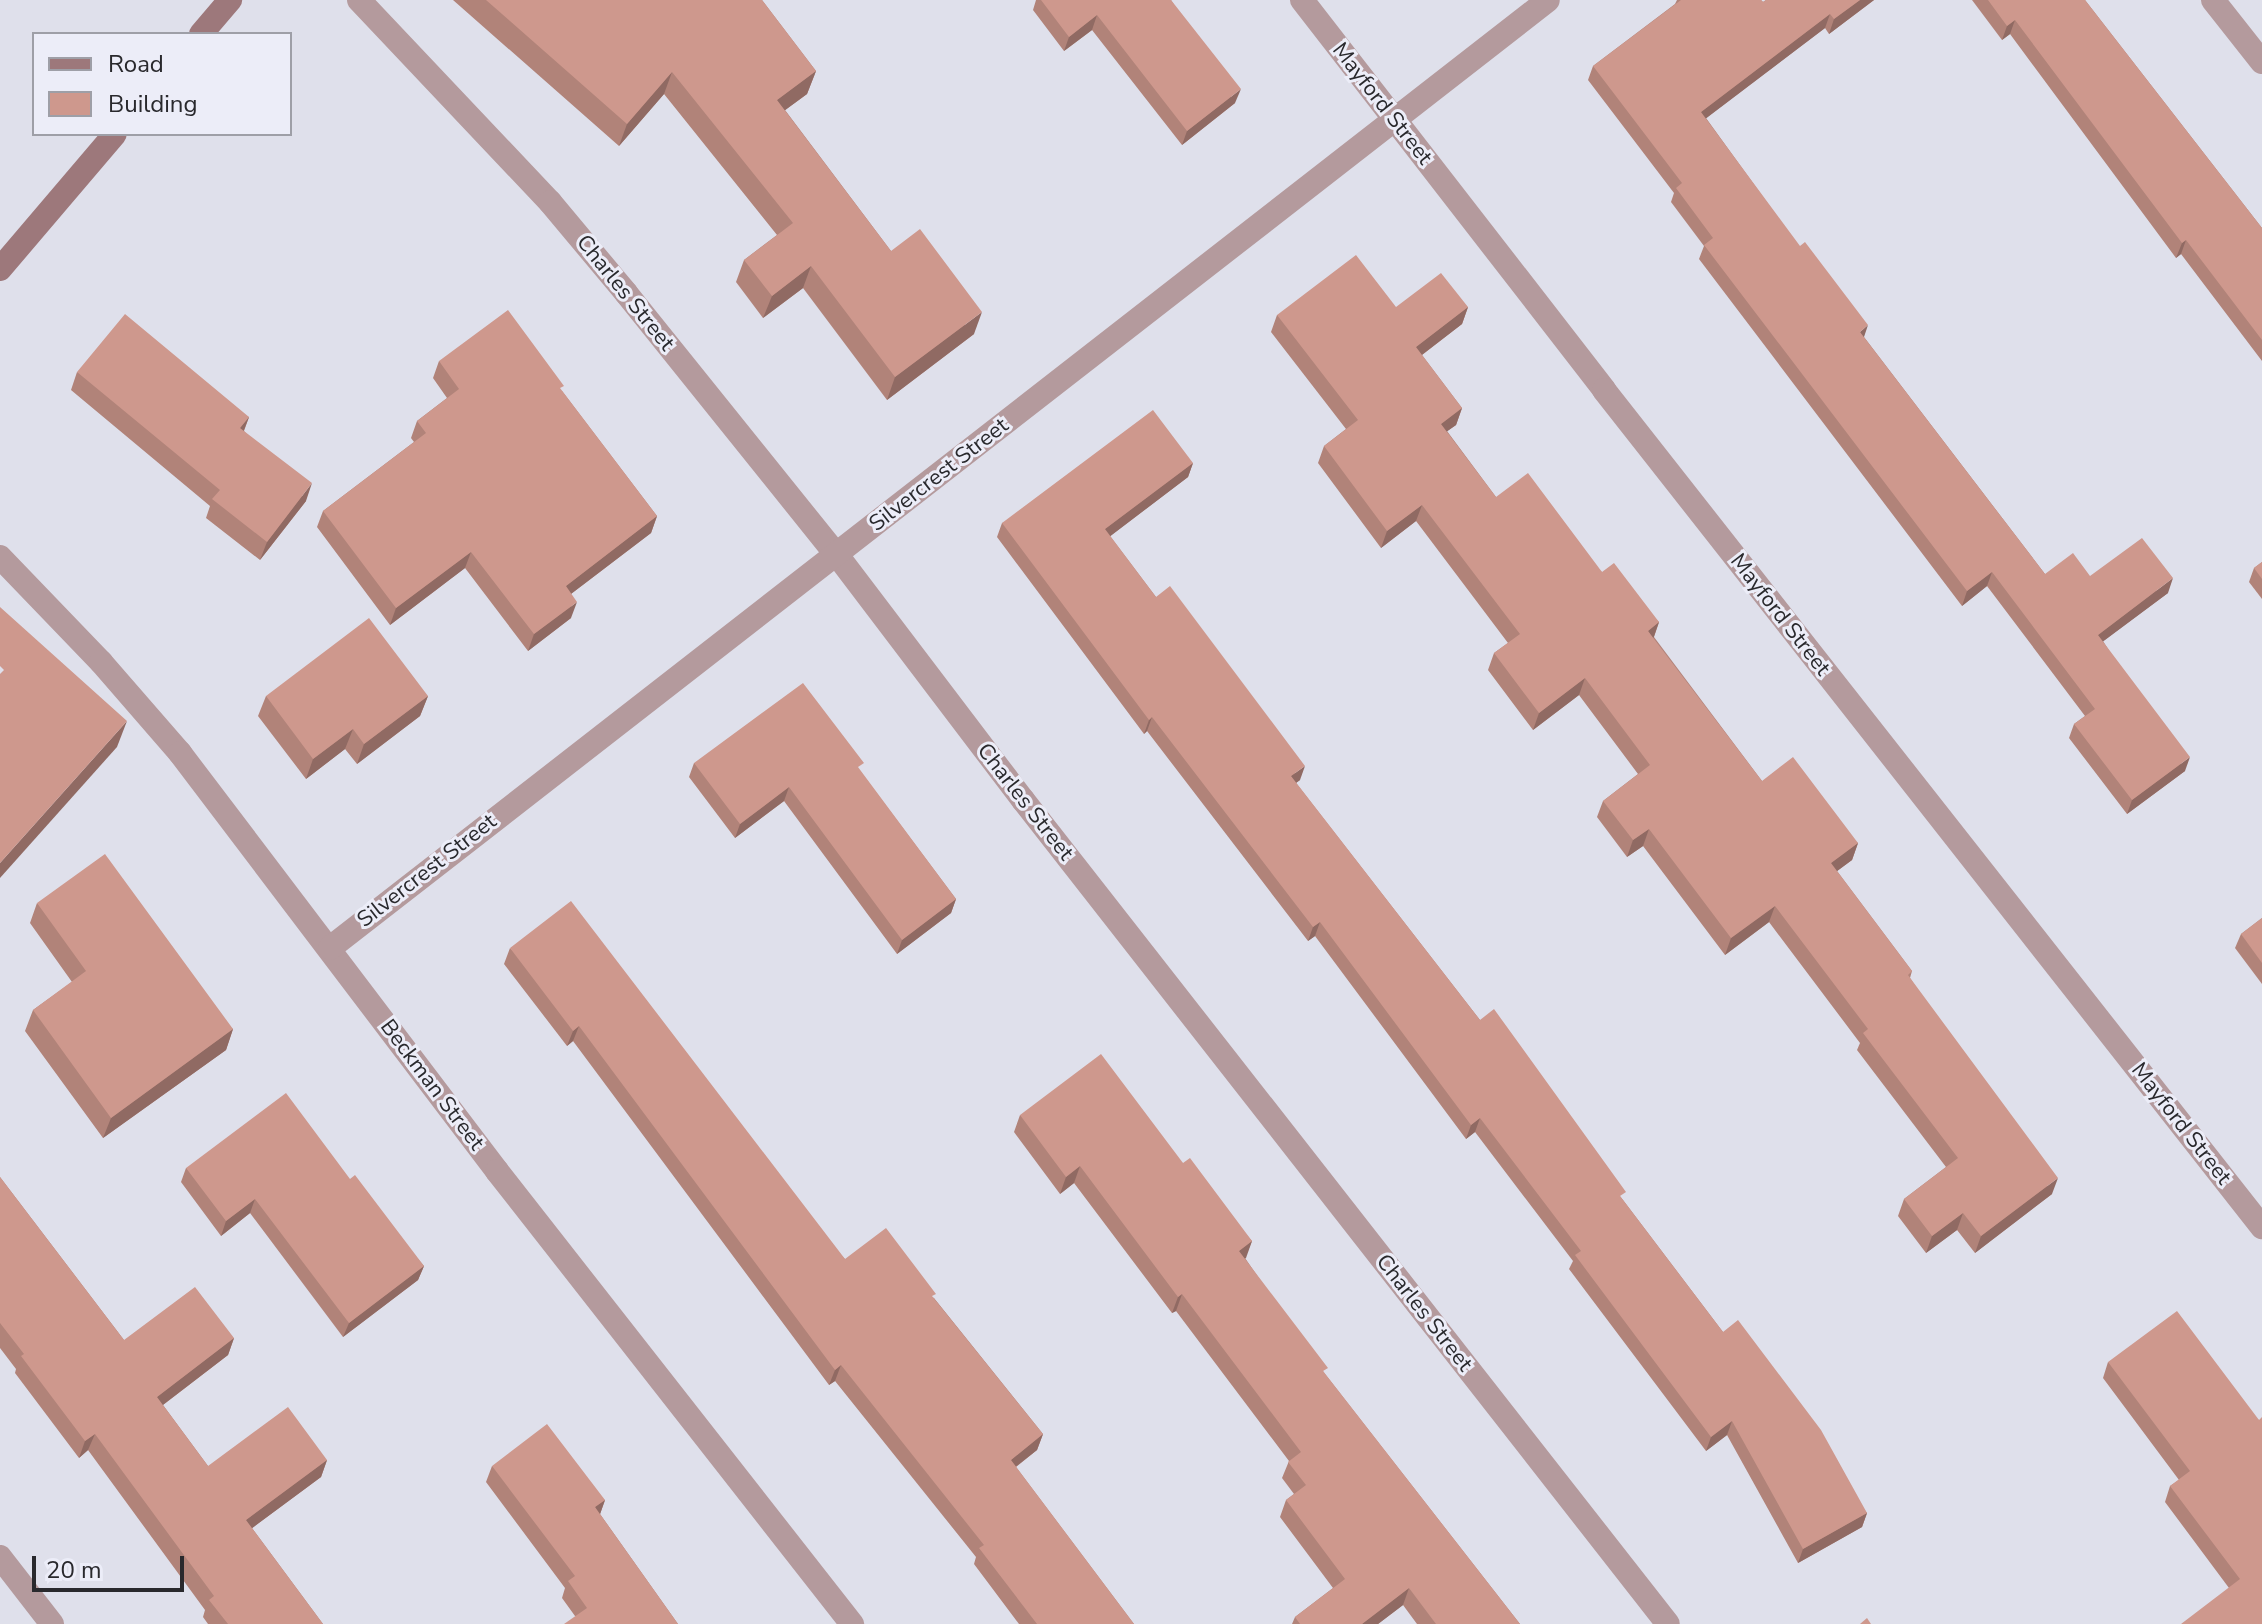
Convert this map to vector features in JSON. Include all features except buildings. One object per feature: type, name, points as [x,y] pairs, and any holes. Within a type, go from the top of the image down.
[{"type":"main road","points":[[203,32],[230,0]]},
{"type":"main road","points":[[0,269],[113,136]]},
{"type":"street","name":"Charles Street","points":[[359,0],[550,202],[837,555],[1023,800],[1668,1624]]},
{"type":"street","name":"Mayford Street","points":[[1302,0],[2262,1227]]},
{"type":"street","name":"Silvercrest Street","points":[[330,948],[1548,0]]},
{"type":"street","points":[[2213,0],[2262,62]]},
{"type":"street","name":"Beckman Street","points":[[0,557],[101,662],[180,753],[497,1171],[852,1624]]},
{"type":"street","points":[[0,1557],[52,1624]]}]
